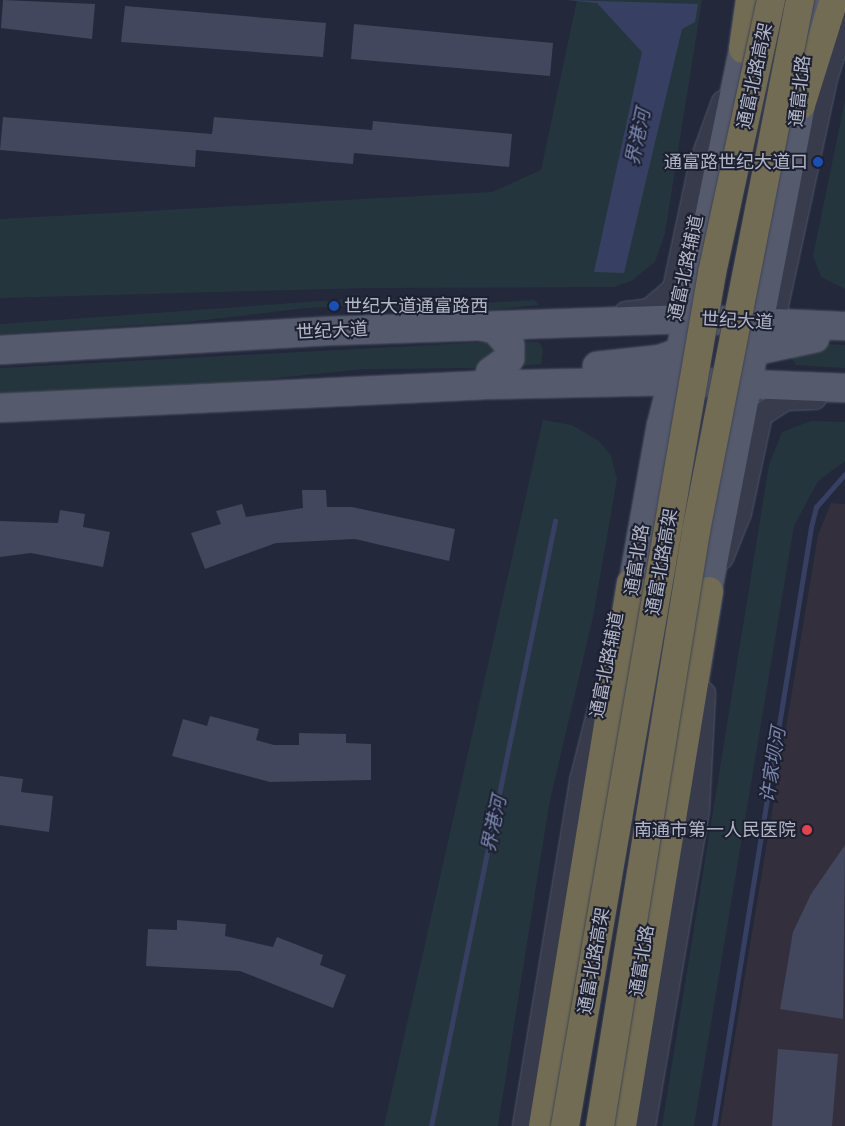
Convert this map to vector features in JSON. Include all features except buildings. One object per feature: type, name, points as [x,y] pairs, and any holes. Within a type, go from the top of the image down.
[{"type":"highway","points":[[743,49],[752,0]]},
{"type":"highway","name":"通富北路高架","points":[[565,1126],[712,273],[771,0]]},
{"type":"highway","name":"通富北路高架","points":[[600,1126],[696,531],[800,0]]},
{"type":"highway","points":[[801,105],[834,0]]},
{"type":"highway","points":[[543,1126],[595,795],[631,583]]},
{"type":"highway","points":[[622,1126],[696,714],[709,591]]},
{"type":"main road","name":"通富北路","points":[[617,1126],[685,680],[709,591],[791,199],[801,105],[805,43],[814,0]]},
{"type":"main road","name":"通富北路","points":[[551,1126],[626,657],[631,583],[646,477],[656,426],[675,371],[682,319],[743,49]]},
{"type":"main road","points":[[675,371],[730,321],[778,264],[782,232],[791,199]]},
{"type":"main road","name":"世纪大道","points":[[0,350],[440,326],[682,319],[730,321],[762,336],[845,326]]},
{"type":"main road","points":[[477,326],[496,329],[510,346],[506,362],[490,372]]},
{"type":"main road","points":[[0,408],[675,371],[721,360],[762,336],[796,339],[845,339]]},
{"type":"main road","points":[[249,394],[367,376],[620,365],[675,371],[752,384],[845,388]]},
{"type":"main road","points":[[646,477],[656,426]]},
{"type":"street","name":"通富北路辅道","points":[[682,319],[739,0]]},
{"type":"street","points":[[791,199],[845,18]]},
{"type":"street","points":[[440,326],[635,313],[663,301],[674,289],[680,269],[701,162],[743,49]]},
{"type":"street","points":[[644,1126],[698,809],[696,714],[729,540],[752,384]]},
{"type":"street","points":[[709,591],[740,513],[761,416],[786,399],[845,399]]},
{"type":"street","name":"通富北路辅道","points":[[524,1126],[581,781],[602,698],[646,477]]},
{"type":"shaded area","points":[[577,0],[702,0],[665,233],[655,262],[631,281],[614,287],[367,288],[0,298],[0,219],[492,192],[541,170]]},
{"type":"shaded area","points":[[845,100],[845,289],[821,277],[813,256]]},
{"type":"shaded area","points":[[364,298],[465,304],[534,300],[539,305],[471,312],[364,305],[306,308],[188,322],[0,334],[0,324]]},
{"type":"shaded area","points":[[487,342],[495,346],[497,359],[486,368],[363,369],[250,381],[0,394],[0,368]]},
{"type":"shaded area","points":[[519,342],[539,342],[543,349],[541,364],[519,366]]},
{"type":"shaded area","points":[[802,343],[845,345],[845,368],[796,365],[790,356]]},
{"type":"shaded area","points":[[543,420],[572,425],[599,441],[611,456],[617,479],[593,617],[549,805],[498,1126],[384,1126]]},
{"type":"shaded area","points":[[811,421],[845,422],[845,461],[818,481],[794,526],[694,1126],[662,1126],[769,465],[782,432]]},
{"type":"shaded area","name":"南通市第一人民医院","points":[[831,503],[845,504],[845,1126],[720,1126],[818,535]]},
{"type":"water","points":[[565,0],[698,4],[695,22],[682,29],[624,273],[594,272],[642,52],[597,3]]},
{"type":"waterway","name":"许家坝河","points":[[714,1126],[811,527],[816,507],[845,474]]},
{"type":"waterway","name":"界港河","points":[[431,1126],[555,521]]},
{"type":"place","name":"通富路世纪大道口","points":[[818,162]]},
{"type":"place","name":"世纪大道通富路西","points":[[334,306]]},
{"type":"place","name":"南通市第一人民医院","points":[[807,830]]}]
